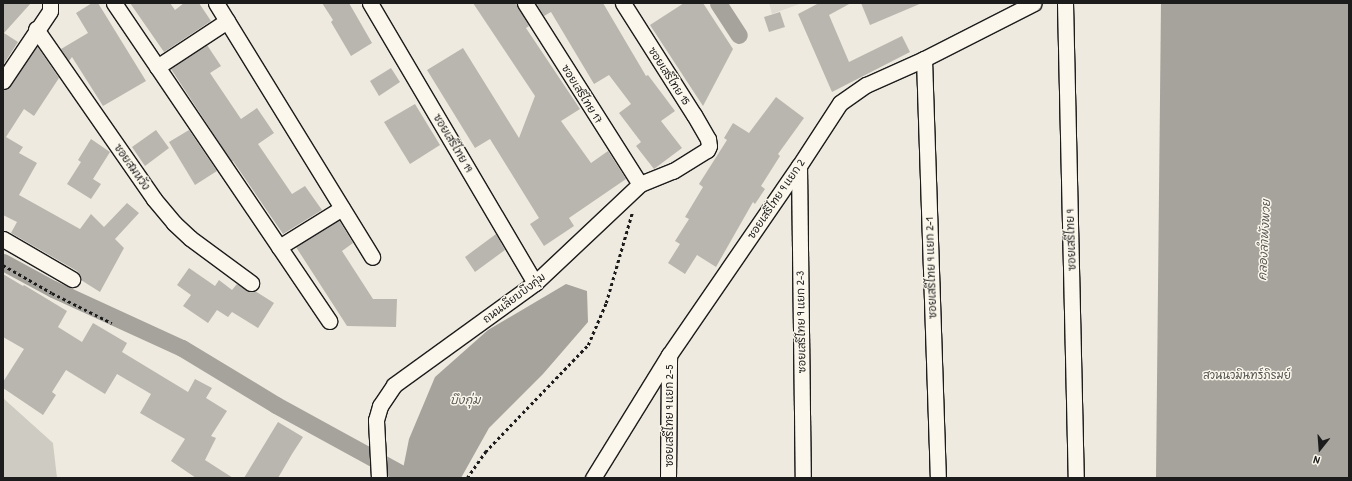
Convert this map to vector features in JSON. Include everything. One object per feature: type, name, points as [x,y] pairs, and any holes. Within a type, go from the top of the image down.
[{"type":"street","points":[[3,81],[36,29],[50,11],[50,3]]},
{"type":"street","points":[[114,3],[328,321]]},
{"type":"street","points":[[216,3],[372,258]]},
{"type":"street","name":"ซอยเสรีไทย 19","points":[[370,3],[536,283]]},
{"type":"street","name":"ซอยเสรีไทย 17","points":[[525,3],[640,184]]},
{"type":"street","name":"ซอยเสรีไทย 15","points":[[623,3],[708,139],[710,146],[707,150]]},
{"type":"street","name":"ซอยเสรีไทย 9 แยก 2","points":[[593,478],[669,355],[799,166],[840,103],[866,85],[924,59],[1034,3]]},
{"type":"street","name":"ซอยเสรีไทย 9","points":[[1065,3],[1076,478]]},
{"type":"street","points":[[157,67],[227,21]]},
{"type":"street","name":"ซอยสมหวัง","points":[[36,29],[154,199],[174,223],[190,238],[251,283]]},
{"type":"street","name":"ซอยเสรีไทย 9 แยก 2-1","points":[[924,59],[938,478]]},
{"type":"street","name":"ถนนเลียบบึงกุ่ม","points":[[379,478],[376,420],[380,406],[394,385],[536,283],[640,184],[673,171],[707,150]]},
{"type":"street","name":"ซอยเสรีไทย 9 แยก 2-3","points":[[799,166],[802,478]]},
{"type":"street","points":[[279,247],[342,208]]},
{"type":"street","points":[[3,239],[72,279]]},
{"type":"street","name":"ซอยเสรีไทย 9 แยก 2-5","points":[[668,478],[669,355]]},
{"type":"path","points":[[467,478],[485,452],[588,345],[606,303],[640,184]]},
{"type":"path","points":[[3,265],[52,293],[112,323]]},
{"type":"shaded area","points":[[769,3],[802,3],[772,14]]},
{"type":"shaded area","points":[[3,398],[53,443],[57,478],[3,478]]},
{"type":"water","name":"สวนนวมินทร์ภิรมย์","points":[[1161,3],[1349,3],[1349,478],[1156,478]]},
{"type":"water","name":"บึงกุ่ม","points":[[566,284],[587,291],[588,322],[543,374],[489,428],[461,478],[403,478],[402,474],[409,439],[435,377],[488,330]]},
{"type":"building","points":[[3,3],[31,3],[4,33],[18,42],[3,65]]},
{"type":"building","points":[[92,3],[98,3],[146,81],[103,106],[72,57],[69,61],[61,49],[88,33],[76,13]]},
{"type":"building","points":[[130,3],[170,3],[175,10],[184,3],[199,3],[211,21],[164,52]]},
{"type":"building","points":[[322,3],[349,3],[372,43],[351,56],[331,22],[333,20]]},
{"type":"building","points":[[473,3],[516,3],[529,26],[526,28],[580,109],[561,121],[591,163],[608,151],[626,179],[569,218],[574,226],[544,246],[530,224],[539,218],[490,139],[475,148],[427,70],[463,48],[519,138],[535,96]]},
{"type":"building","points":[[536,3],[603,3],[646,76],[648,75],[675,111],[661,121],[682,148],[654,169],[636,146],[641,142],[619,113],[631,104],[609,75],[594,84],[551,12],[544,16]]},
{"type":"building","points":[[684,3],[703,3],[733,49],[703,106],[650,25]]},
{"type":"building","points":[[819,3],[851,3],[829,15],[849,62],[902,36],[910,52],[832,92],[798,14]]},
{"type":"building","points":[[861,3],[922,3],[870,25]]},
{"type":"building","points":[[780,12],[785,27],[769,32],[764,17]]},
{"type":"building","points":[[207,45],[221,66],[210,73],[241,119],[257,108],[274,133],[258,144],[292,194],[305,186],[322,210],[283,234],[233,161],[232,162],[171,69]]},
{"type":"building","points":[[37,46],[59,78],[34,116],[24,109],[6,137],[23,147],[19,153],[37,163],[19,195],[80,229],[91,214],[104,227],[127,203],[139,213],[115,239],[124,248],[100,292],[81,280],[77,271],[11,233],[17,222],[3,215],[3,90],[10,86]]},
{"type":"building","points":[[391,68],[400,82],[379,96],[370,81]]},
{"type":"building","points":[[776,97],[804,118],[778,154],[780,156],[761,186],[765,189],[755,204],[753,202],[716,267],[697,255],[685,274],[668,263],[680,244],[675,241],[689,219],[685,217],[703,187],[699,184],[727,140],[724,138],[733,123],[749,133]]},
{"type":"building","points":[[415,104],[440,145],[410,164],[384,122]]},
{"type":"building","points":[[156,130],[169,148],[145,166],[132,147]]},
{"type":"building","points":[[189,130],[217,171],[195,185],[169,142]]},
{"type":"building","points":[[91,139],[110,152],[93,179],[101,184],[91,199],[67,184],[81,162],[78,160]]},
{"type":"building","points":[[339,220],[353,243],[342,251],[373,299],[397,299],[396,327],[347,326],[296,247]]},
{"type":"building","points":[[496,234],[505,250],[475,272],[465,257]]},
{"type":"building","points":[[189,268],[215,286],[219,280],[232,290],[237,284],[250,292],[255,291],[274,303],[258,328],[232,312],[228,317],[217,310],[208,323],[183,306],[191,295],[177,285]]},
{"type":"building","points":[[3,274],[67,311],[58,327],[82,342],[93,323],[127,343],[122,352],[188,392],[195,379],[212,388],[206,398],[227,411],[211,436],[216,438],[205,460],[233,478],[196,478],[171,461],[185,439],[140,413],[151,394],[117,374],[105,394],[66,370],[52,392],[56,395],[43,415],[3,388],[3,382],[24,349],[3,337]]},
{"type":"building","points":[[278,422],[303,437],[278,478],[244,478]]},
{"type":"waterway","points":[[718,3],[739,35]]},
{"type":"waterway","points":[[3,262],[53,289],[182,348],[276,405],[402,474],[412,478]]},
{"type":"water label","name":"คลองลำพังพวย","points":[[1264,240]]}]
